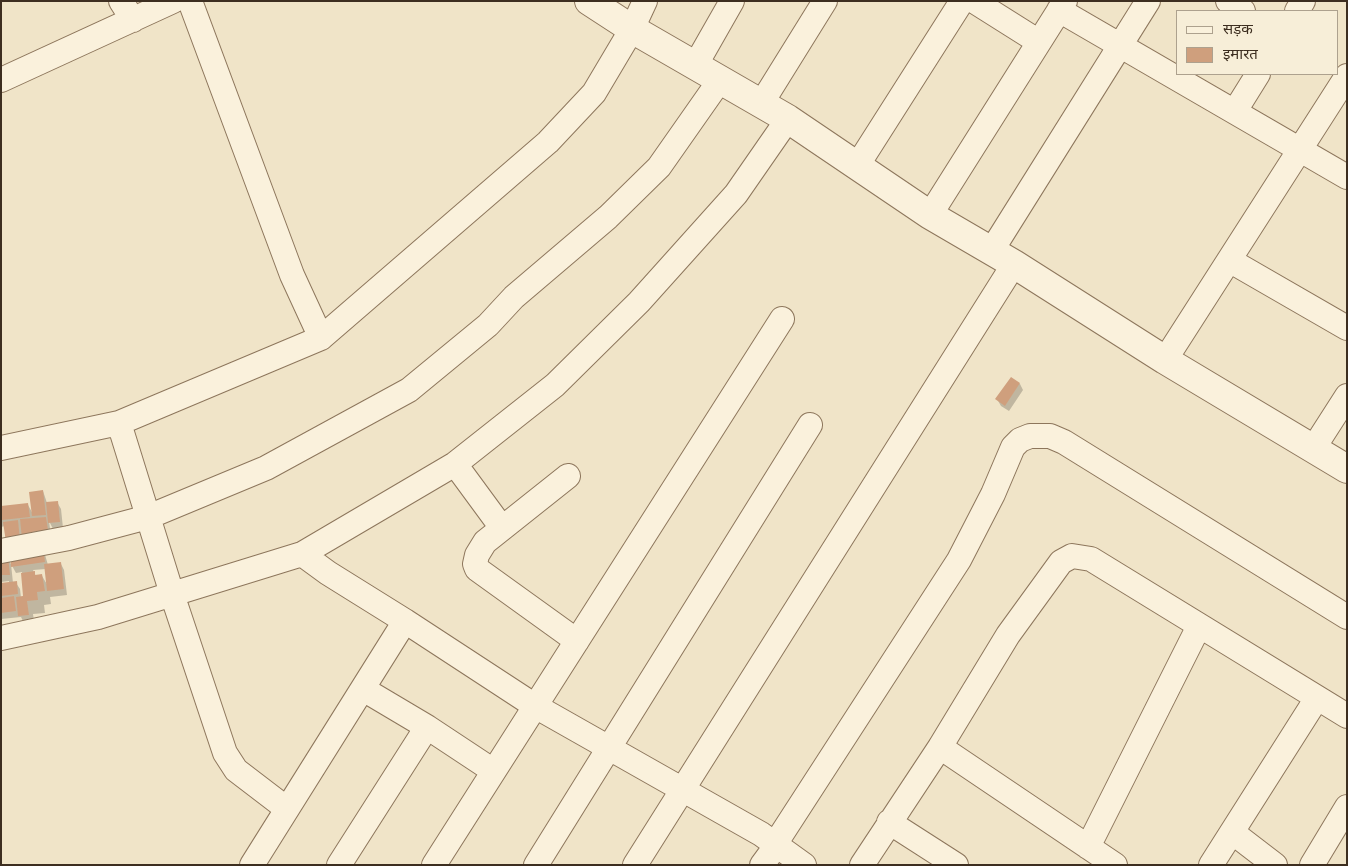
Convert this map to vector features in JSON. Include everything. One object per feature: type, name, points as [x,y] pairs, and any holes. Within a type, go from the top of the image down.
[{"type":"street","points":[[3,79],[127,11],[173,1]]},
{"type":"street","points":[[190,1],[292,275],[320,338]]},
{"type":"street","points":[[589,1],[632,29],[788,118],[930,215],[1003,257],[1165,360],[1347,470]]},
{"type":"street","points":[[1,448],[119,423],[320,338],[548,142],[594,93],[632,29],[645,1]]},
{"type":"street","points":[[695,66],[732,1]]},
{"type":"street","points":[[761,104],[825,1]]},
{"type":"street","points":[[857,166],[962,1]]},
{"type":"street","points":[[974,1],[1039,42]]},
{"type":"street","points":[[635,865],[684,790],[1003,257],[1120,45],[1148,1]]},
{"type":"street","points":[[1228,1],[1242,10]]},
{"type":"street","points":[[930,215],[1062,6],[1120,45],[1347,177]]},
{"type":"street","points":[[1235,111],[1257,75]]},
{"type":"street","points":[[1165,360],[1347,76]]},
{"type":"street","points":[[1,551],[69,538],[148,517],[266,468],[409,390],[488,325],[514,297],[608,217],[658,168],[720,80]]},
{"type":"street","points":[[1,638],[98,616],[302,554],[455,464],[555,385],[639,302],[736,194],[788,118]]},
{"type":"street","points":[[1229,260],[1347,328]]},
{"type":"street","points":[[434,865],[492,770],[577,641],[782,318]]},
{"type":"street","points":[[1313,449],[1347,396]]},
{"type":"street","points":[[119,423],[172,594],[225,753],[236,770],[287,809]]},
{"type":"street","points":[[536,865],[810,425]]},
{"type":"street","points":[[762,865],[959,560],[993,494],[1014,447],[1020,440],[1030,436],[1050,436],[1064,442],[1347,617]]},
{"type":"street","points":[[455,464],[502,528]]},
{"type":"street","points":[[568,476],[486,542],[477,555],[477,569],[577,641]]},
{"type":"street","points":[[302,554],[328,573],[535,706],[761,834],[804,865]]},
{"type":"street","points":[[862,865],[940,747],[1008,635],[1061,562],[1072,556],[1092,560],[1347,716]]},
{"type":"street","points":[[252,865],[405,621]]},
{"type":"street","points":[[1088,847],[1199,626]]},
{"type":"street","points":[[363,688],[492,770]]},
{"type":"street","points":[[1211,865],[1317,698]]},
{"type":"street","points":[[340,865],[427,727]]},
{"type":"street","points":[[940,747],[1115,865]]},
{"type":"street","points":[[1312,865],[1347,807]]},
{"type":"street","points":[[889,822],[956,865]]},
{"type":"street","points":[[1232,832],[1275,865]]},
{"type":"building","points":[[1011,377],[1020,383],[1005,406],[995,399]]},
{"type":"building","points":[[43,490],[46,515],[32,516],[29,492]]},
{"type":"building","points":[[58,501],[60,522],[48,523],[46,502]]},
{"type":"building","points":[[28,503],[30,517],[2,520],[1,506]]},
{"type":"building","points":[[46,517],[48,530],[32,532],[33,537],[22,539],[20,519]]},
{"type":"building","points":[[18,520],[20,540],[6,542],[3,522]]},
{"type":"building","points":[[43,547],[45,562],[11,567],[10,551]]},
{"type":"building","points":[[1,556],[8,556],[10,575],[1,575]]},
{"type":"building","points":[[61,562],[64,589],[47,591],[44,564]]},
{"type":"building","points":[[35,571],[35,575],[42,574],[45,591],[37,592],[38,600],[27,601],[29,615],[18,616],[16,597],[23,596],[21,573]]},
{"type":"building","points":[[17,581],[18,594],[1,596],[1,583]]},
{"type":"building","points":[[14,596],[16,611],[1,613],[1,598]]}]
